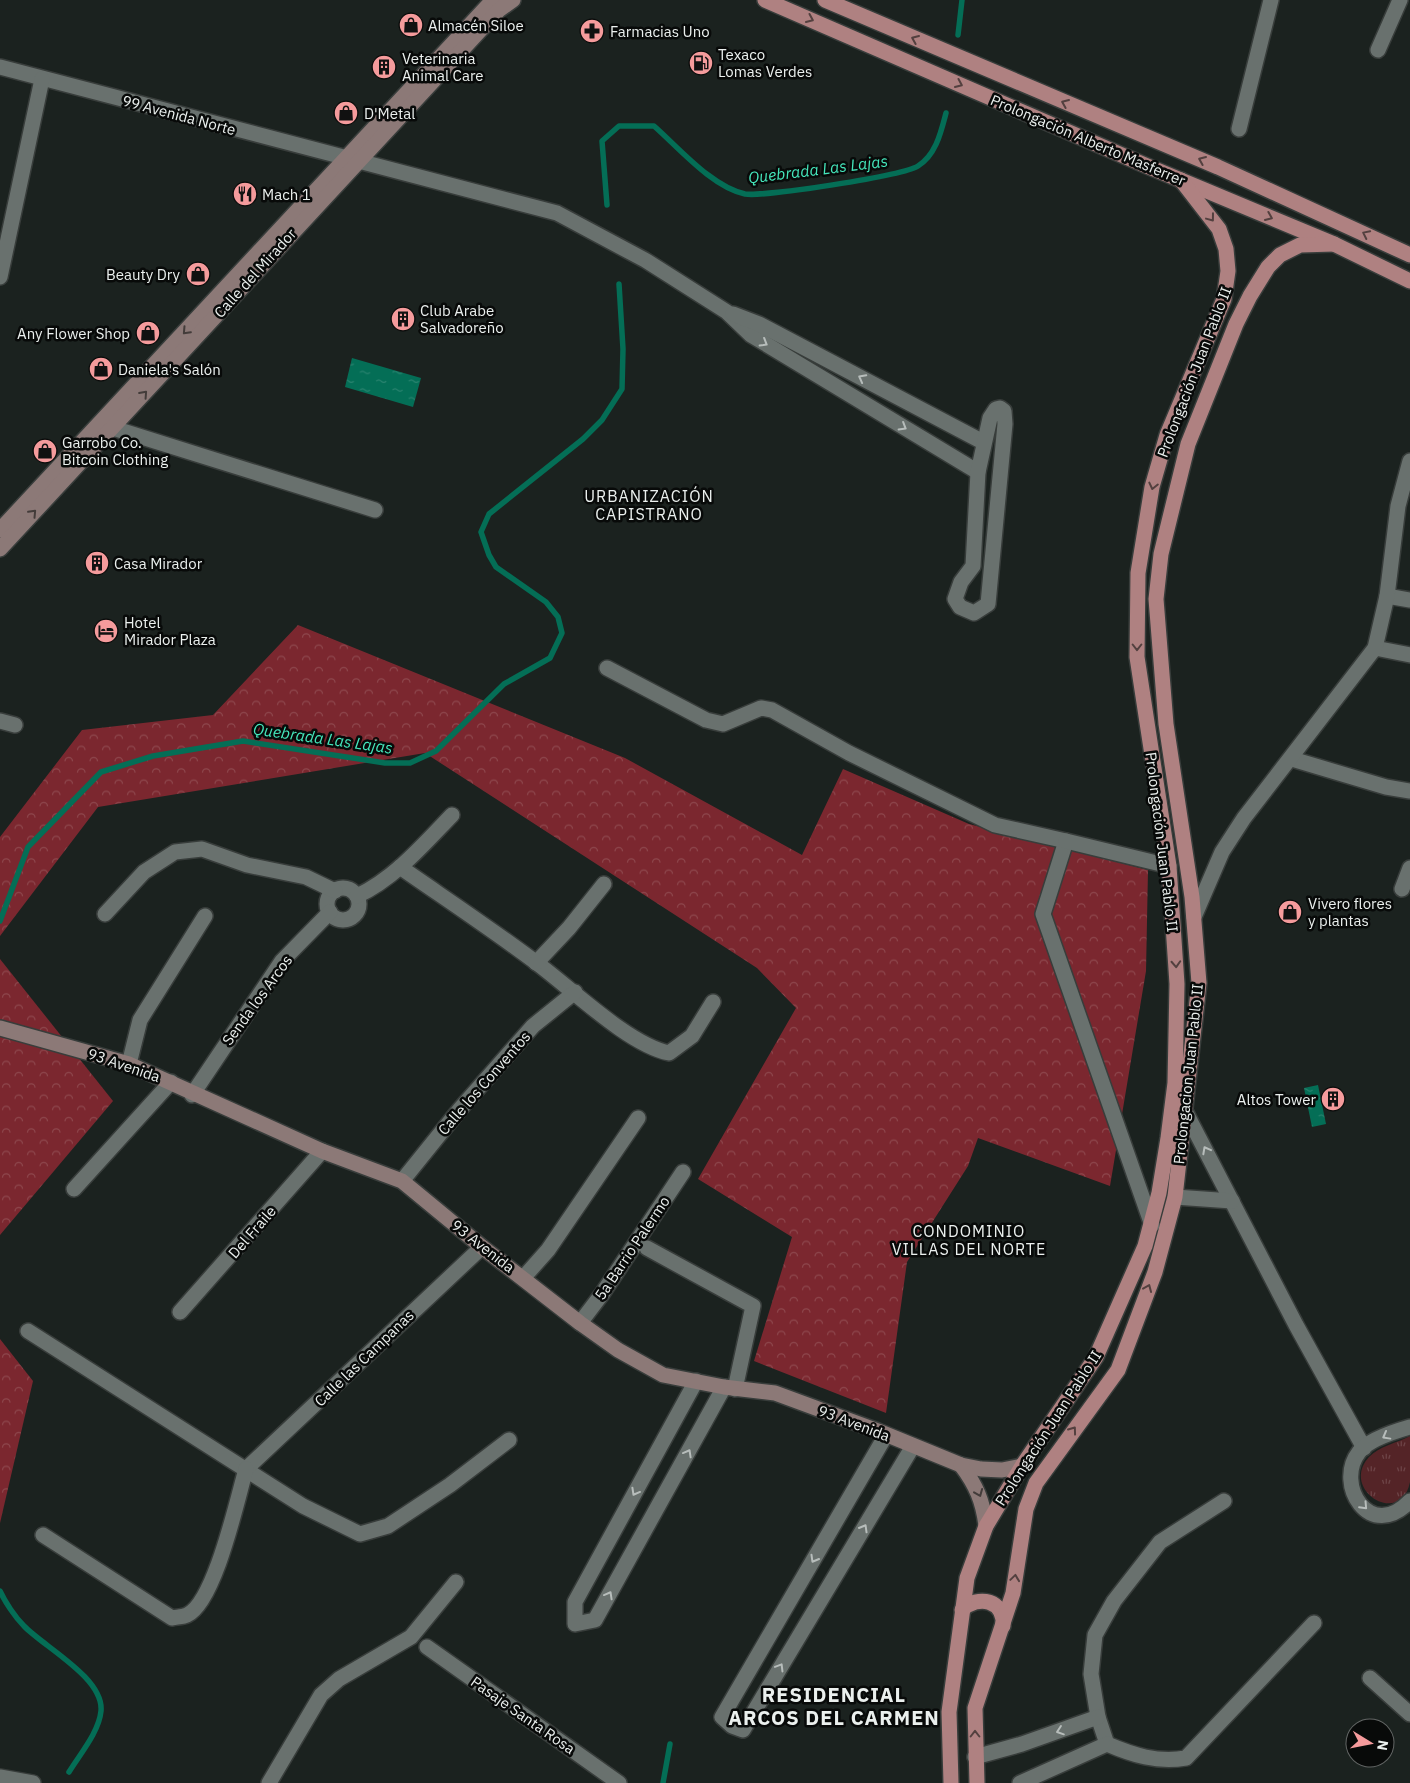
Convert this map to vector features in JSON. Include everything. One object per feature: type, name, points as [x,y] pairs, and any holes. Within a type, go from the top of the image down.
[{"type":"main road","name":"Calle del Mirador","points":[[0,549],[113,428],[493,0]]},
{"type":"main road","name":"Calle del Mirador","points":[[0,530],[352,160],[499,10],[513,0]]},
{"type":"main road","name":"Prolongación Alberto Masferrer","points":[[765,0],[1334,244],[1410,281]]},
{"type":"main road","name":"Prolongación Alberto Masferrer","points":[[825,0],[1218,167],[1410,255]]},
{"type":"main road","name":"Prolongación Juan Pablo II","points":[[951,1783],[949,1712],[967,1578],[986,1526],[1022,1466],[1096,1357],[1145,1246],[1159,1194],[1174,1083],[1177,984],[1168,866],[1137,657],[1138,573],[1152,487],[1167,435],[1224,299],[1228,271],[1226,249],[1219,229],[1181,180]]},
{"type":"main road","name":"Prolongacion Juan Pablo II","points":[[977,1783],[975,1708],[1013,1593],[1026,1508],[1041,1476],[1118,1370],[1155,1272],[1175,1197],[1199,982],[1194,917],[1166,724],[1156,599],[1161,554],[1188,444],[1236,324],[1250,296],[1268,267],[1280,255],[1300,245],[1334,244]]},
{"type":"main road","name":"93 Avenida","points":[[0,1028],[129,1064],[172,1082],[192,1095],[322,1151],[402,1181],[482,1247],[524,1277],[580,1323],[618,1350],[663,1374],[730,1388],[775,1393],[961,1465],[1002,1470],[1022,1466]]},
{"type":"main road","points":[[961,1465],[978,1490],[983,1504],[986,1526]]},
{"type":"main road","points":[[962,1610],[969,1603],[978,1600],[988,1601],[996,1606],[1002,1614],[1004,1624],[1000,1637]]},
{"type":"street","points":[[1239,128],[1271,0]]},
{"type":"street","points":[[1378,50],[1400,0]]},
{"type":"street","name":"99 Avenida Norte","points":[[0,67],[557,213],[645,260],[727,312]]},
{"type":"street","points":[[0,277],[42,79]]},
{"type":"street","points":[[727,312],[759,324],[983,442]]},
{"type":"street","points":[[727,312],[751,335],[978,472]]},
{"type":"street","points":[[1000,408],[1004,411],[1005,424],[988,604],[974,613],[960,607],[955,599],[961,582],[973,566],[978,472],[983,442],[990,418],[996,409],[1000,408]]},
{"type":"street","points":[[113,428],[376,510]]},
{"type":"street","points":[[1194,917],[1222,852],[1244,818],[1375,648],[1387,596],[1398,506],[1410,461]]},
{"type":"street","points":[[1387,596],[1410,600]]},
{"type":"street","points":[[1375,648],[1410,655]]},
{"type":"street","points":[[607,668],[706,720],[723,724],[761,708],[772,710],[849,754],[995,825],[1168,866]]},
{"type":"street","points":[[0,721],[15,725]]},
{"type":"street","points":[[1292,758],[1386,787],[1410,791]]},
{"type":"street","points":[[357,896],[372,889],[400,867],[452,815]]},
{"type":"street","points":[[1066,841],[1044,914],[1152,1225]]},
{"type":"street","points":[[105,914],[144,872],[174,852],[202,848],[247,865],[306,876],[335,891],[347,889],[357,896],[359,908],[351,918],[339,920],[330,912],[328,900],[335,891]]},
{"type":"street","points":[[400,867],[536,963],[630,1036],[655,1050],[669,1053],[692,1036],[713,1002]]},
{"type":"street","points":[[1402,889],[1410,868]]},
{"type":"street","points":[[536,963],[569,928],[604,884]]},
{"type":"street","name":"Senda los Arcos","points":[[192,1095],[282,961],[330,912]]},
{"type":"street","points":[[129,1064],[140,1020],[205,916]]},
{"type":"street","name":"Calle los Conventos","points":[[402,1181],[460,1109],[533,1026],[575,992]]},
{"type":"street","points":[[74,1189],[172,1082]]},
{"type":"street","points":[[1185,1111],[1296,1325],[1364,1448]]},
{"type":"street","points":[[524,1277],[548,1250],[638,1118]]},
{"type":"street","name":"Del Fraile","points":[[180,1312],[322,1151]]},
{"type":"street","name":"5a Barrio Palermo","points":[[580,1323],[602,1294],[682,1172]]},
{"type":"street","points":[[1175,1197],[1232,1201]]},
{"type":"street","name":"Calle las Campanas","points":[[246,1469],[482,1247]]},
{"type":"street","points":[[647,1248],[753,1306],[730,1388],[595,1620],[575,1624],[575,1602],[696,1381]]},
{"type":"street","points":[[28,1331],[303,1506],[360,1534],[388,1526],[450,1485],[509,1440]]},
{"type":"street","points":[[1410,1427],[1392,1432],[1359,1452],[1352,1466],[1351,1490],[1365,1510],[1378,1517],[1392,1516],[1410,1501]]},
{"type":"street","points":[[886,1435],[722,1717],[732,1726],[742,1730],[913,1446]]},
{"type":"street","points":[[43,1535],[172,1618],[186,1616],[201,1602],[216,1573],[246,1469]]},
{"type":"street","points":[[1106,1744],[1098,1717],[1091,1674],[1095,1635],[1114,1601],[1160,1542],[1224,1501]]},
{"type":"street","points":[[274,1781],[321,1695],[339,1679],[392,1650],[411,1637],[456,1582]]},
{"type":"street","points":[[1020,1783],[1106,1744],[1136,1757],[1168,1761],[1186,1758],[1314,1623]]},
{"type":"street","name":"Pasaje Santa Rosa","points":[[427,1647],[620,1783]]},
{"type":"street","points":[[1370,1678],[1410,1714]]},
{"type":"street","points":[[975,1757],[1022,1744],[1098,1717]]},
{"type":"street","points":[[0,1777],[33,1783]]},
{"type":"green space","points":[[298,625],[625,758],[802,855],[843,769],[969,824],[1148,870],[1146,971],[1110,1186],[978,1138],[968,1166],[907,1262],[886,1413],[754,1361],[792,1237],[698,1179],[796,1008],[757,968],[425,753],[98,807],[0,936],[0,837],[82,730],[213,715]]},
{"type":"green space","points":[[0,959],[113,1101],[0,1235]]},
{"type":"green space","points":[[0,1339],[33,1381],[0,1523]]},
{"type":"green space","points":[[1410,1436],[1410,1482],[1404,1495],[1396,1502],[1385,1503],[1375,1499],[1366,1492],[1361,1481],[1362,1469],[1373,1453]]},
{"type":"water","points":[[352,358],[421,378],[413,407],[345,387]]},
{"type":"water","points":[[1318,1085],[1326,1124],[1312,1127],[1304,1088]]},
{"type":"waterway","name":"Quebrada Las Lajas","points":[[958,35],[962,0]]},
{"type":"waterway","name":"Quebrada Las Lajas","points":[[607,205],[602,141],[619,126],[654,126],[696,166],[720,184],[745,194],[757,194],[861,180],[918,166],[929,156],[933,149],[940,135],[946,113]]},
{"type":"waterway","name":"Quebrada Las Lajas","points":[[0,921],[28,847],[101,772],[153,756],[243,741],[385,763],[410,763],[436,751],[504,684],[550,658],[562,633],[558,617],[546,602],[496,567],[489,555],[481,532],[489,514],[583,439],[602,420],[622,389],[623,349],[619,284]]},
{"type":"waterway","name":"Quebrada Las Lajas","points":[[0,1591],[10,1609],[21,1622],[83,1675],[93,1687],[99,1699],[101,1711],[97,1727],[69,1772]]},
{"type":"waterway","points":[[663,1783],[670,1744]]},
{"type":"place","name":"Almacén Siloe","points":[[411,25]]},
{"type":"place","name":"Farmacias Uno","points":[[592,31]]},
{"type":"place","name":"Texaco Lomas Verdes","points":[[701,63]]},
{"type":"place","name":"Veterinaria Animal Care","points":[[384,67]]},
{"type":"place","name":"D'Metal","points":[[346,113]]},
{"type":"place","name":"Mach 1","points":[[245,194]]},
{"type":"place","name":"Beauty Dry","points":[[198,274]]},
{"type":"place","name":"Club Arabe Salvadoreño","points":[[403,319]]},
{"type":"place","name":"Any Flower Shop","points":[[148,333]]},
{"type":"place","name":"Daniela's Salón","points":[[101,369]]},
{"type":"place","name":"Garrobo Co. Bitcoin Clothing","points":[[45,451]]},
{"type":"place","name":"Casa Mirador","points":[[97,563]]},
{"type":"place","name":"Hotel Mirador Plaza","points":[[106,631]]},
{"type":"place","name":"Vivero flores y plantas","points":[[1290,912]]},
{"type":"place","name":"Altos Tower","points":[[1333,1099]]},
{"type":"district","name":"URBANIZACIÓN CAPISTRANO","points":[[649,505]]},
{"type":"district","name":"CONDOMINIO VILLAS DEL NORTE","points":[[969,1240]]},
{"type":"district","name":"RESIDENCIAL ARCOS DEL CARMEN","points":[[834,1706]]}]
